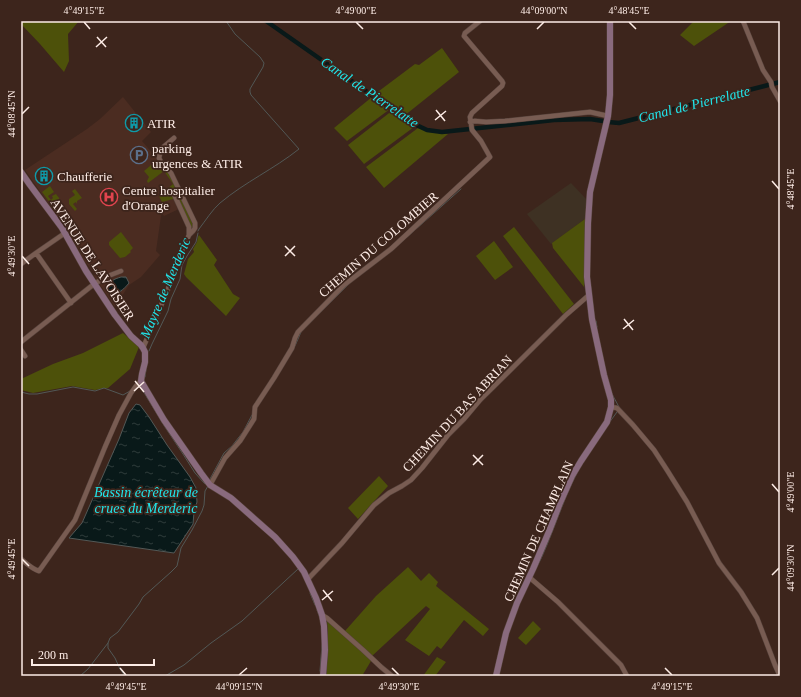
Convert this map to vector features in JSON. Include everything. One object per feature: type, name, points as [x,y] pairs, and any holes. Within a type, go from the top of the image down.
[{"type":"street","points":[[471,126],[470,117],[472,113],[502,86],[503,83],[464,36],[467,30],[480,21]]},
{"type":"street","points":[[610,21],[610,95],[608,116],[596,164],[588,206],[587,277],[592,319],[612,407],[617,408],[654,450],[687,502],[719,563],[741,592],[757,618],[780,676]]},
{"type":"street","points":[[743,21],[763,70],[780,101]]},
{"type":"street","points":[[471,126],[475,121],[499,121],[590,112],[608,116]]},
{"type":"street","name":"CHEMIN DU COLOMBIER","points":[[210,484],[225,458],[240,441],[254,419],[255,406],[292,348],[298,332],[344,285],[391,249],[490,157],[471,126]]},
{"type":"street","points":[[174,138],[161,149],[159,158],[171,173],[195,223],[195,228],[189,236],[176,264],[168,289],[143,348],[145,352],[145,362],[142,382],[164,420],[200,473],[210,484],[231,498],[275,537],[304,572],[322,615],[325,639],[323,676]]},
{"type":"street","name":"AVENUE DE LAVOISIER","points":[[21,172],[65,233],[94,284],[114,314],[131,336],[143,348]]},
{"type":"street","points":[[173,192],[189,227],[189,236]]},
{"type":"street","points":[[21,264],[65,233]]},
{"type":"street","points":[[36,253],[71,303]]},
{"type":"street","points":[[21,342],[94,284],[121,271]]},
{"type":"street","name":"CHEMIN DU BAS ABRIAN","points":[[308,579],[374,505],[389,493],[410,480],[480,400],[566,315],[589,295]]},
{"type":"street","points":[[21,350],[25,356]]},
{"type":"street","points":[[21,559],[37,571],[41,570],[76,520],[105,447],[120,415],[134,389],[142,382]]},
{"type":"street","name":"CHEMIN DE CHAMPLAIN","points":[[496,676],[506,634],[528,577],[572,476],[607,422],[612,407]]},
{"type":"street","points":[[528,577],[558,602],[621,665],[627,676]]},
{"type":"street","points":[[322,615],[334,623],[392,676]]},
{"type":"shaded area","points":[[21,21],[79,21],[68,34],[69,61],[64,72],[21,24]]},
{"type":"shaded area","points":[[694,21],[731,21],[694,46],[680,35]]},
{"type":"shaded area","points":[[442,48],[459,72],[404,116],[375,94],[415,64],[419,65]]},
{"type":"shaded area","name":"Centre hospitalier d'Orange","points":[[123,97],[151,132],[142,141],[169,173],[174,184],[179,209],[164,216],[162,213],[156,251],[160,255],[141,277],[129,285],[115,307],[94,276],[95,274],[83,259],[71,236],[25,170],[87,129]]},
{"type":"shaded area","points":[[372,97],[390,109],[347,141],[334,128]]},
{"type":"shaded area","points":[[393,110],[414,127],[364,164],[348,145]]},
{"type":"shaded area","points":[[418,128],[448,134],[384,188],[366,167]]},
{"type":"shaded area","points":[[159,160],[170,173],[194,227],[192,229],[177,198],[162,202],[159,196],[173,184],[164,171],[148,183],[147,181],[149,177],[144,171]]},
{"type":"shaded area","points":[[571,183],[587,200],[585,219],[551,244],[527,214]]},
{"type":"shaded area","points":[[50,186],[54,192],[48,196],[51,200],[53,198],[52,196],[56,194],[61,203],[60,205],[58,203],[53,207],[42,192]]},
{"type":"shaded area","points":[[75,189],[82,198],[77,201],[77,204],[76,202],[73,204],[77,209],[75,211],[69,204],[69,199],[75,195],[72,191]]},
{"type":"shaded area","points":[[585,219],[584,287],[553,248],[552,243]]},
{"type":"shaded area","points":[[514,227],[574,304],[563,314],[503,236]]},
{"type":"shaded area","points":[[121,232],[133,248],[125,257],[120,258],[109,245],[109,242]]},
{"type":"shaded area","points":[[199,235],[217,260],[214,265],[233,294],[240,298],[226,316],[184,274],[188,259],[194,252],[193,249]]},
{"type":"shaded area","points":[[494,241],[513,267],[495,280],[476,256]]},
{"type":"shaded area","points":[[123,333],[139,347],[130,369],[108,388],[95,390],[72,386],[33,393],[21,390],[21,379],[53,364],[83,353]]},
{"type":"shaded area","points":[[379,476],[388,486],[358,519],[348,508]]},
{"type":"shaded area","points":[[408,567],[421,581],[429,573],[438,582],[436,586],[489,629],[483,636],[464,620],[441,649],[437,646],[429,656],[405,640],[430,609],[426,606],[372,656],[345,631],[376,596]]},
{"type":"shaded area","points":[[327,620],[371,661],[362,676],[326,676],[328,651]]},
{"type":"shaded area","points":[[533,621],[541,629],[526,645],[518,638]]},
{"type":"shaded area","points":[[437,657],[446,662],[435,676],[423,676]]},
{"type":"water","points":[[126,277],[129,283],[113,299],[109,293],[108,287],[113,280]]},
{"type":"water","name":"Bassin écrêteur de crues du Merderic","points":[[136,404],[140,405],[149,417],[196,488],[197,502],[193,524],[174,553],[69,538],[82,523],[129,413]]},
{"type":"waterway","name":"Mayre de Merderic","points":[[198,231],[220,203],[299,149],[251,95],[250,89],[264,63],[260,57],[235,34],[226,21]]},
{"type":"waterway","name":"Canal de Pierrelatte","points":[[266,21],[410,122],[427,130],[442,132],[554,120],[590,119],[603,121]]},
{"type":"waterway","name":"Canal de Pierrelatte","points":[[608,122],[619,123],[780,82]]},
{"type":"waterway","points":[[397,246],[461,189]]},
{"type":"waterway","name":"Mayre de Merderic","points":[[149,351],[168,311],[171,299],[180,279],[182,265],[196,242],[198,233]]},
{"type":"waterway","points":[[295,346],[301,332],[349,284]]},
{"type":"waterway","points":[[596,321],[597,327]]},
{"type":"waterway","name":"Mayre de Merderic","points":[[145,377],[146,370]]},
{"type":"waterway","name":"Mayre de Merderic","points":[[140,386],[195,473],[205,484]]},
{"type":"waterway","points":[[21,392],[37,394],[73,387],[95,391],[104,388],[123,395],[130,391]]},
{"type":"waterway","points":[[612,394],[619,407]]},
{"type":"waterway","points":[[609,423],[617,412]]},
{"type":"waterway","points":[[210,479],[224,453],[232,446],[243,432],[252,415]]},
{"type":"waterway","points":[[536,569],[578,471]]},
{"type":"waterway","name":"Mayre de Merderic","points":[[125,676],[108,648],[110,638],[118,632],[143,597],[177,566],[181,548],[202,511],[205,491],[208,486]]},
{"type":"waterway","points":[[165,676],[184,665],[211,643],[242,621],[298,569]]},
{"type":"waterway","points":[[310,593],[315,605]]},
{"type":"waterway","points":[[317,610],[320,618]]},
{"type":"waterway","points":[[80,676],[88,669],[108,643]]},
{"type":"waterway","points":[[320,671],[322,645]]},
{"type":"place","name":"ATIR","points":[[134,123]]},
{"type":"place","name":"parking urgences & ATIR","points":[[139,155]]},
{"type":"place","name":"Chaufferie","points":[[44,176]]},
{"type":"place","name":"Centre hospitalier d'Orange","points":[[109,197]]}]
